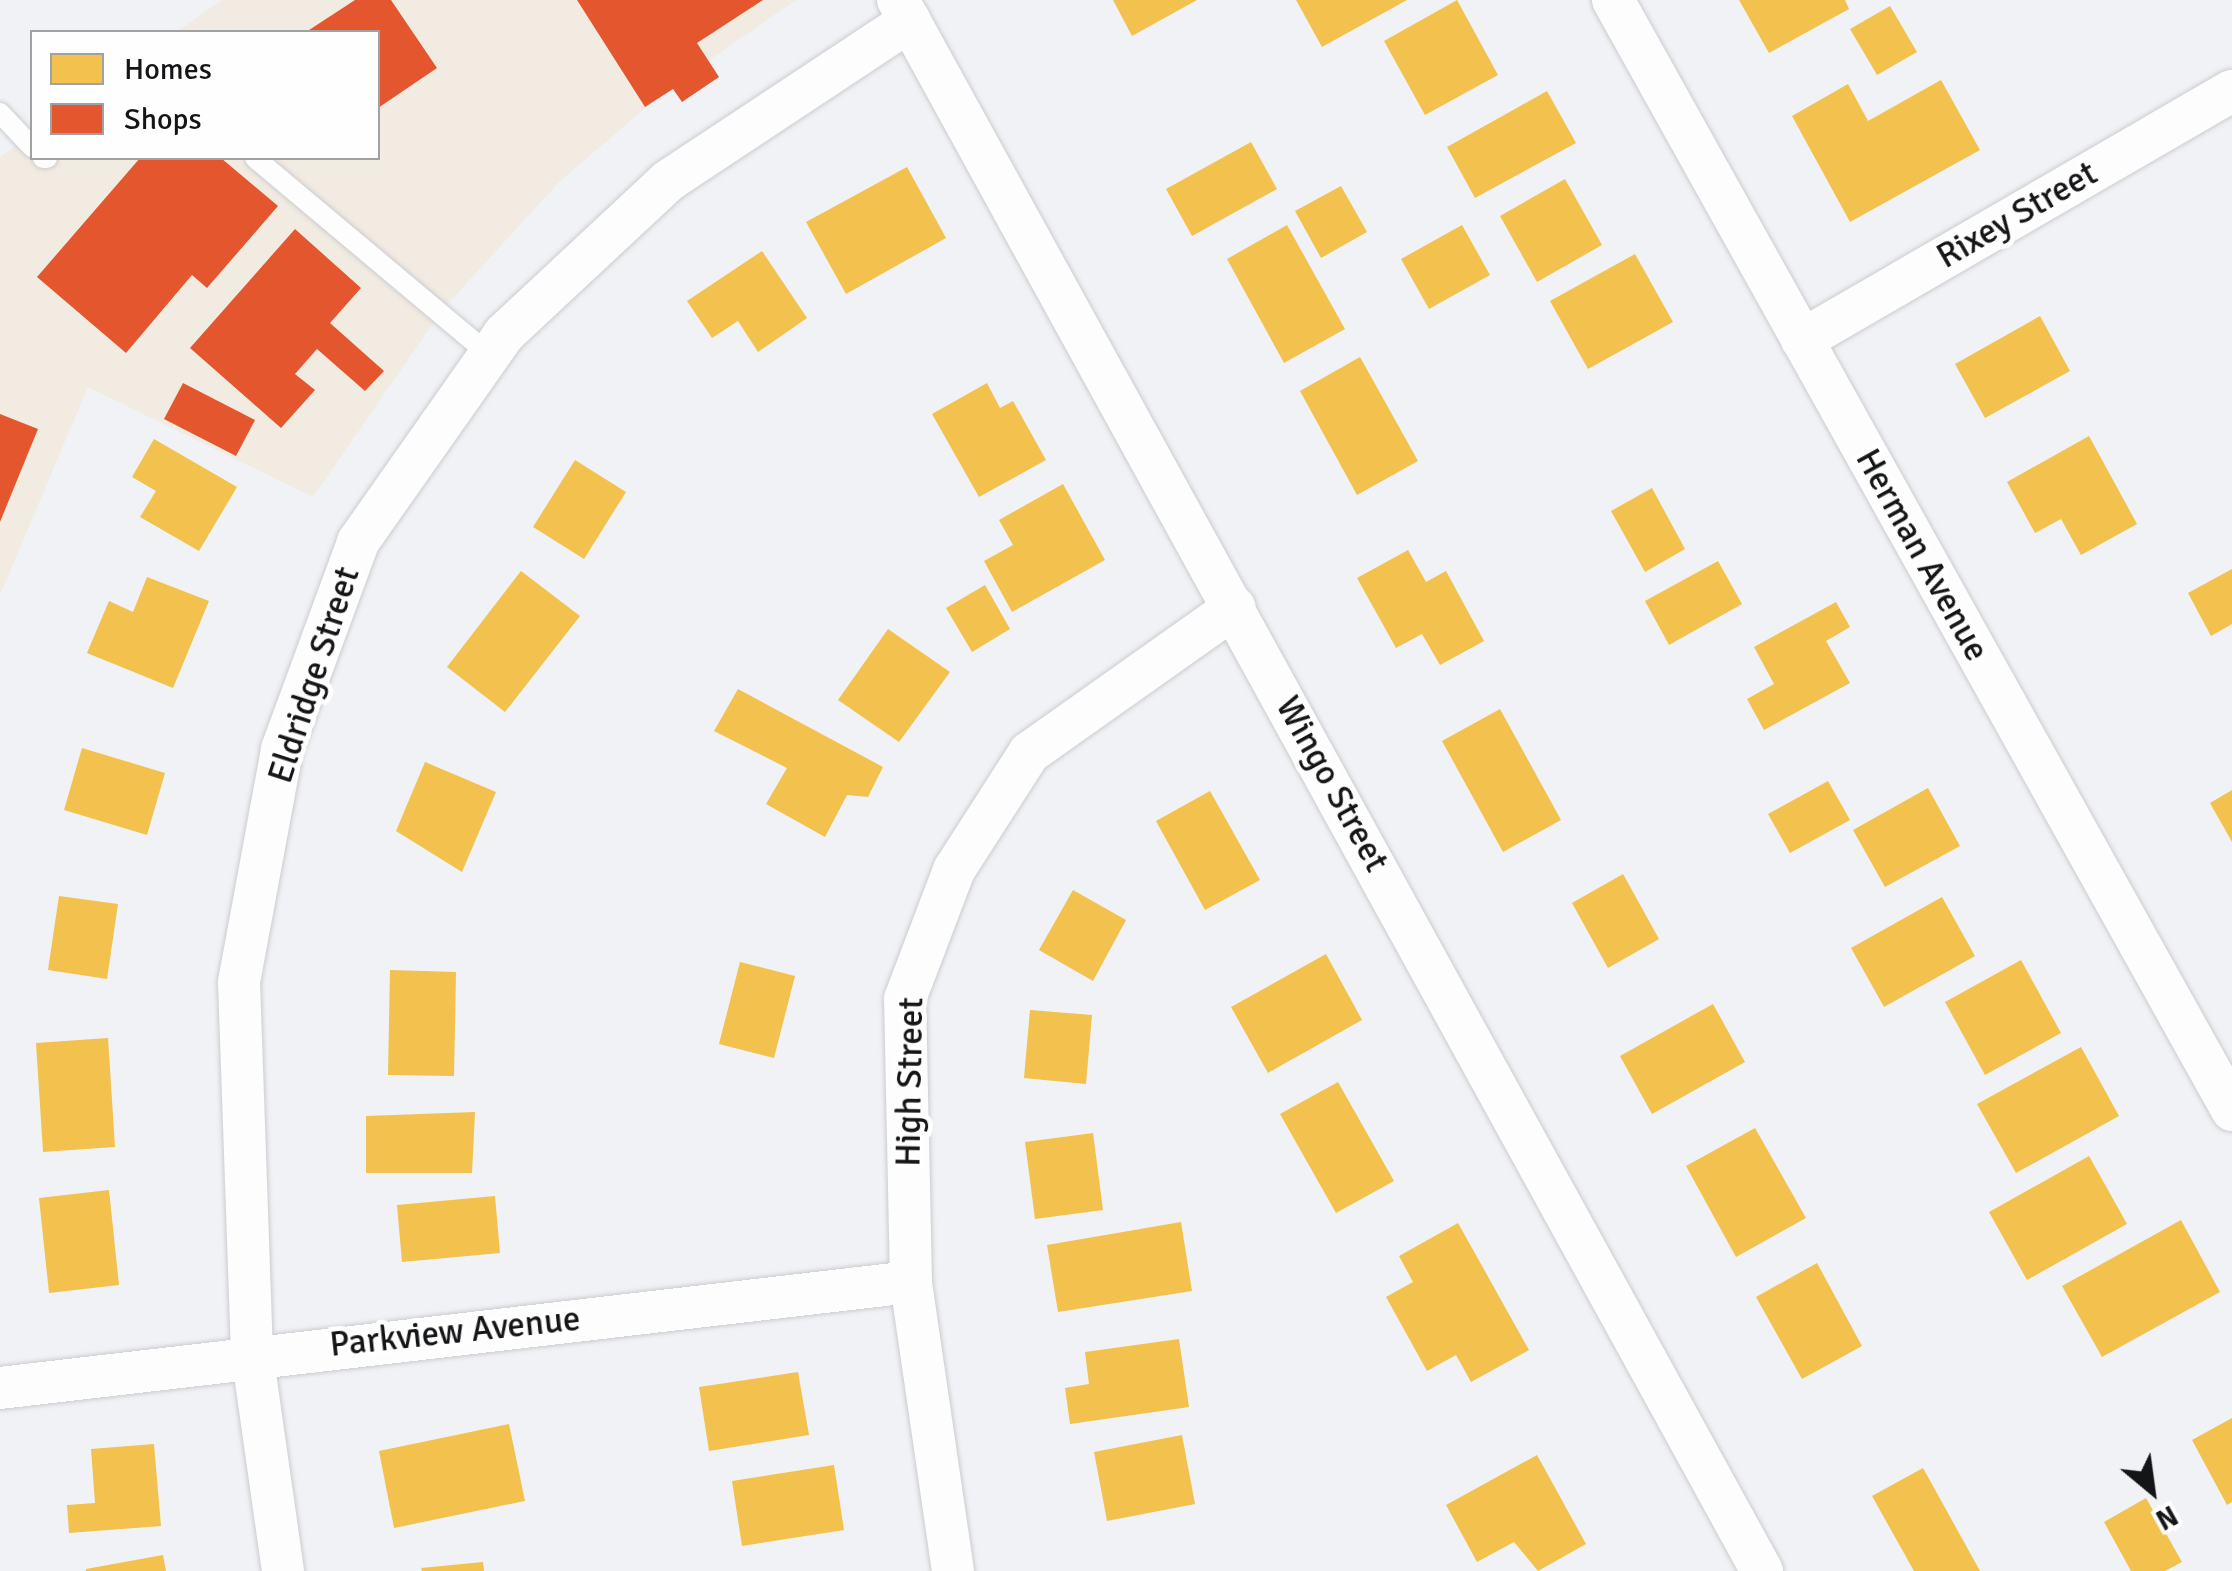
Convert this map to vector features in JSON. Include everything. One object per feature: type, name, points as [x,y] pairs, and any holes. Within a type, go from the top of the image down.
[{"type":"street","name":"Herman Avenue","points":[[1613,0],[2232,1110]]},
{"type":"street","name":"Eldridge Street","points":[[284,1571],[252,1354],[239,982],[282,749],[358,542],[490,354],[668,181],[904,11]]},
{"type":"street","name":"Wingo Street","points":[[904,11],[1236,607],[1762,1571]]},
{"type":"street","name":"Rixey Street","points":[[1802,340],[2232,91]]},
{"type":"street","name":"High Street","points":[[954,1571],[911,1282],[905,999],[954,870],[1030,753],[1236,607]]},
{"type":"street","name":"Parkview Avenue","points":[[0,1388],[252,1354],[911,1282]]},
{"type":"lane","points":[[0,113],[30,145]]},
{"type":"lane","points":[[257,160],[490,354]]},
{"type":"shaded area","points":[[222,0],[796,0],[669,88],[560,181],[443,309],[313,497],[88,387],[0,595],[0,157],[30,135],[30,160],[380,160],[380,30],[179,30]]},
{"type":"building: Homes","points":[[1113,0],[1197,0],[1132,36]]},
{"type":"building: Homes","points":[[1296,0],[1407,0],[1322,47]]},
{"type":"building: Homes","points":[[1457,0],[1498,75],[1425,115],[1384,41]]},
{"type":"building: Homes","points":[[1739,0],[1845,0],[1849,9],[1769,53]]},
{"type":"building: Homes","points":[[1890,6],[1917,52],[1877,75],[1850,29]]},
{"type":"building: Homes","points":[[1941,80],[1980,150],[1850,222],[1792,116],[1848,84],[1868,121]]},
{"type":"building: Homes","points":[[1547,91],[1576,143],[1475,198],[1447,147]]},
{"type":"building: Homes","points":[[1251,142],[1277,189],[1192,236],[1166,189]]},
{"type":"building: Homes","points":[[907,167],[946,238],[846,294],[806,222]]},
{"type":"building: Homes","points":[[1565,179],[1602,245],[1537,282],[1500,216]]},
{"type":"building: Homes","points":[[1341,186],[1367,232],[1321,258],[1295,211]]},
{"type":"building: Homes","points":[[1287,225],[1345,329],[1284,363],[1227,259]]},
{"type":"building: Homes","points":[[1462,225],[1490,275],[1429,309],[1401,259]]},
{"type":"building: Homes","points":[[762,251],[807,318],[758,352],[738,321],[712,338],[687,301]]},
{"type":"building: Homes","points":[[1635,254],[1673,322],[1588,369],[1550,301]]},
{"type":"building: Homes","points":[[2040,316],[2070,371],[1985,418],[1955,364]]},
{"type":"building: Homes","points":[[1360,357],[1418,461],[1357,495],[1300,391]]},
{"type":"building: Homes","points":[[987,383],[1000,408],[1013,401],[1046,460],[979,497],[932,414]]},
{"type":"building: Homes","points":[[2089,436],[2137,524],[2081,555],[2061,519],[2035,533],[2007,482]]},
{"type":"building: Homes","points":[[154,439],[237,487],[199,551],[140,517],[156,491],[132,477]]},
{"type":"building: Homes","points":[[575,460],[626,492],[584,559],[533,527]]},
{"type":"building: Homes","points":[[1063,484],[1105,560],[1012,612],[984,561],[1013,545],[999,520]]},
{"type":"building: Homes","points":[[1652,488],[1685,549],[1645,572],[1611,511]]},
{"type":"building: Homes","points":[[1408,550],[1426,582],[1446,571],[1484,641],[1440,665],[1422,634],[1396,648],[1357,578]]},
{"type":"building: Homes","points":[[1718,561],[1742,604],[1669,645],[1645,601]]},
{"type":"building: Homes","points":[[2232,569],[2232,624],[2211,636],[2188,593]]},
{"type":"building: Homes","points":[[521,571],[580,616],[505,712],[447,667]]},
{"type":"building: Homes","points":[[147,577],[209,601],[173,688],[87,653],[109,601],[133,612]]},
{"type":"building: Homes","points":[[985,585],[1010,629],[972,652],[946,608]]},
{"type":"building: Homes","points":[[1836,602],[1850,627],[1826,641],[1850,683],[1764,730],[1747,699],[1774,684],[1754,647]]},
{"type":"building: Homes","points":[[888,629],[950,672],[899,742],[838,700]]},
{"type":"building: Homes","points":[[738,689],[883,767],[868,797],[847,795],[825,837],[766,804],[787,768],[714,731]]},
{"type":"building: Homes","points":[[1500,709],[1561,820],[1503,852],[1442,741]]},
{"type":"building: Homes","points":[[82,748],[165,773],[147,835],[64,810]]},
{"type":"building: Homes","points":[[425,762],[496,792],[462,872],[396,831]]},
{"type":"building: Homes","points":[[1828,781],[1850,820],[1790,853],[1768,814]]},
{"type":"building: Homes","points":[[1928,788],[1960,846],[1885,887],[1853,830]]},
{"type":"building: Homes","points":[[2232,790],[2232,842],[2210,803]]},
{"type":"building: Homes","points":[[1210,791],[1260,880],[1205,910],[1156,821]]},
{"type":"building: Homes","points":[[1623,874],[1659,939],[1608,968],[1572,903]]},
{"type":"building: Homes","points":[[1073,890],[1126,920],[1093,981],[1039,950]]},
{"type":"building: Homes","points":[[59,896],[118,904],[107,979],[48,970]]},
{"type":"building: Homes","points":[[1942,897],[1975,956],[1884,1007],[1851,948]]},
{"type":"building: Homes","points":[[1326,954],[1362,1020],[1268,1073],[1231,1007]]},
{"type":"building: Homes","points":[[2021,960],[2061,1033],[1985,1075],[1945,1002]]},
{"type":"building: Homes","points":[[740,962],[795,976],[774,1058],[719,1044]]},
{"type":"building: Homes","points":[[390,970],[456,972],[454,1076],[388,1075]]},
{"type":"building: Homes","points":[[1713,1004],[1745,1062],[1652,1114],[1620,1056]]},
{"type":"building: Homes","points":[[1030,1010],[1092,1015],[1086,1084],[1024,1078]]},
{"type":"building: Homes","points":[[108,1038],[115,1147],[43,1152],[36,1043]]},
{"type":"building: Homes","points":[[2081,1047],[2119,1116],[2016,1173],[1977,1104]]},
{"type":"building: Homes","points":[[1338,1082],[1394,1181],[1336,1213],[1280,1114]]},
{"type":"building: Homes","points":[[475,1112],[472,1173],[366,1173],[366,1116]]},
{"type":"building: Homes","points":[[1755,1128],[1806,1218],[1736,1257],[1686,1166]]},
{"type":"building: Homes","points":[[1093,1133],[1103,1210],[1035,1219],[1025,1142]]},
{"type":"building: Homes","points":[[2089,1156],[2127,1224],[2027,1280],[1989,1212]]},
{"type":"building: Homes","points":[[109,1190],[119,1285],[49,1293],[39,1198]]},
{"type":"building: Homes","points":[[495,1196],[500,1253],[402,1262],[397,1205]]},
{"type":"building: Homes","points":[[2181,1220],[2220,1292],[2102,1357],[2062,1286]]},
{"type":"building: Homes","points":[[1181,1222],[1192,1291],[1058,1312],[1047,1245]]},
{"type":"building: Homes","points":[[1458,1223],[1529,1350],[1471,1382],[1456,1355],[1427,1371],[1386,1297],[1413,1282],[1399,1256]]},
{"type":"building: Homes","points":[[1817,1263],[1862,1346],[1802,1379],[1756,1297]]},
{"type":"building: Homes","points":[[1179,1339],[1189,1407],[1070,1424],[1065,1388],[1089,1384],[1085,1352]]},
{"type":"building: Homes","points":[[798,1372],[809,1435],[709,1451],[699,1387]]},
{"type":"building: Homes","points":[[2232,1418],[2232,1502],[2227,1505],[2192,1440]]},
{"type":"building: Homes","points":[[509,1424],[525,1501],[394,1528],[379,1451]]},
{"type":"building: Homes","points":[[1182,1435],[1195,1504],[1107,1521],[1094,1452]]},
{"type":"building: Homes","points":[[154,1444],[161,1526],[69,1533],[67,1505],[95,1503],[91,1449]]},
{"type":"building: Homes","points":[[1537,1455],[1586,1544],[1538,1571],[1514,1542],[1477,1562],[1446,1505]]},
{"type":"building: Homes","points":[[834,1465],[844,1530],[742,1546],[732,1481]]},
{"type":"building: Homes","points":[[1923,1468],[1980,1571],[1914,1571],[1872,1496]]},
{"type":"building: Homes","points":[[2146,1498],[2182,1562],[2165,1571],[2131,1571],[2104,1522]]},
{"type":"building: Homes","points":[[163,1555],[166,1571],[86,1571],[86,1569]]},
{"type":"building: Homes","points":[[483,1562],[484,1571],[421,1568]]},
{"type":"building: Shops","points":[[355,0],[391,0],[437,68],[380,107],[380,30],[309,30]]},
{"type":"building: Shops","points":[[577,0],[763,0],[697,43],[719,77],[682,102],[673,89],[645,107]]},
{"type":"building: Shops","points":[[138,160],[223,160],[278,206],[207,288],[192,275],[126,353],[37,277]]},
{"type":"building: Shops","points":[[295,229],[361,288],[330,323],[384,371],[365,391],[317,349],[295,374],[315,390],[281,428],[190,348]]},
{"type":"building: Shops","points":[[183,383],[255,420],[236,456],[164,419]]},
{"type":"building: Shops","points":[[0,414],[38,429],[0,522]]}]
